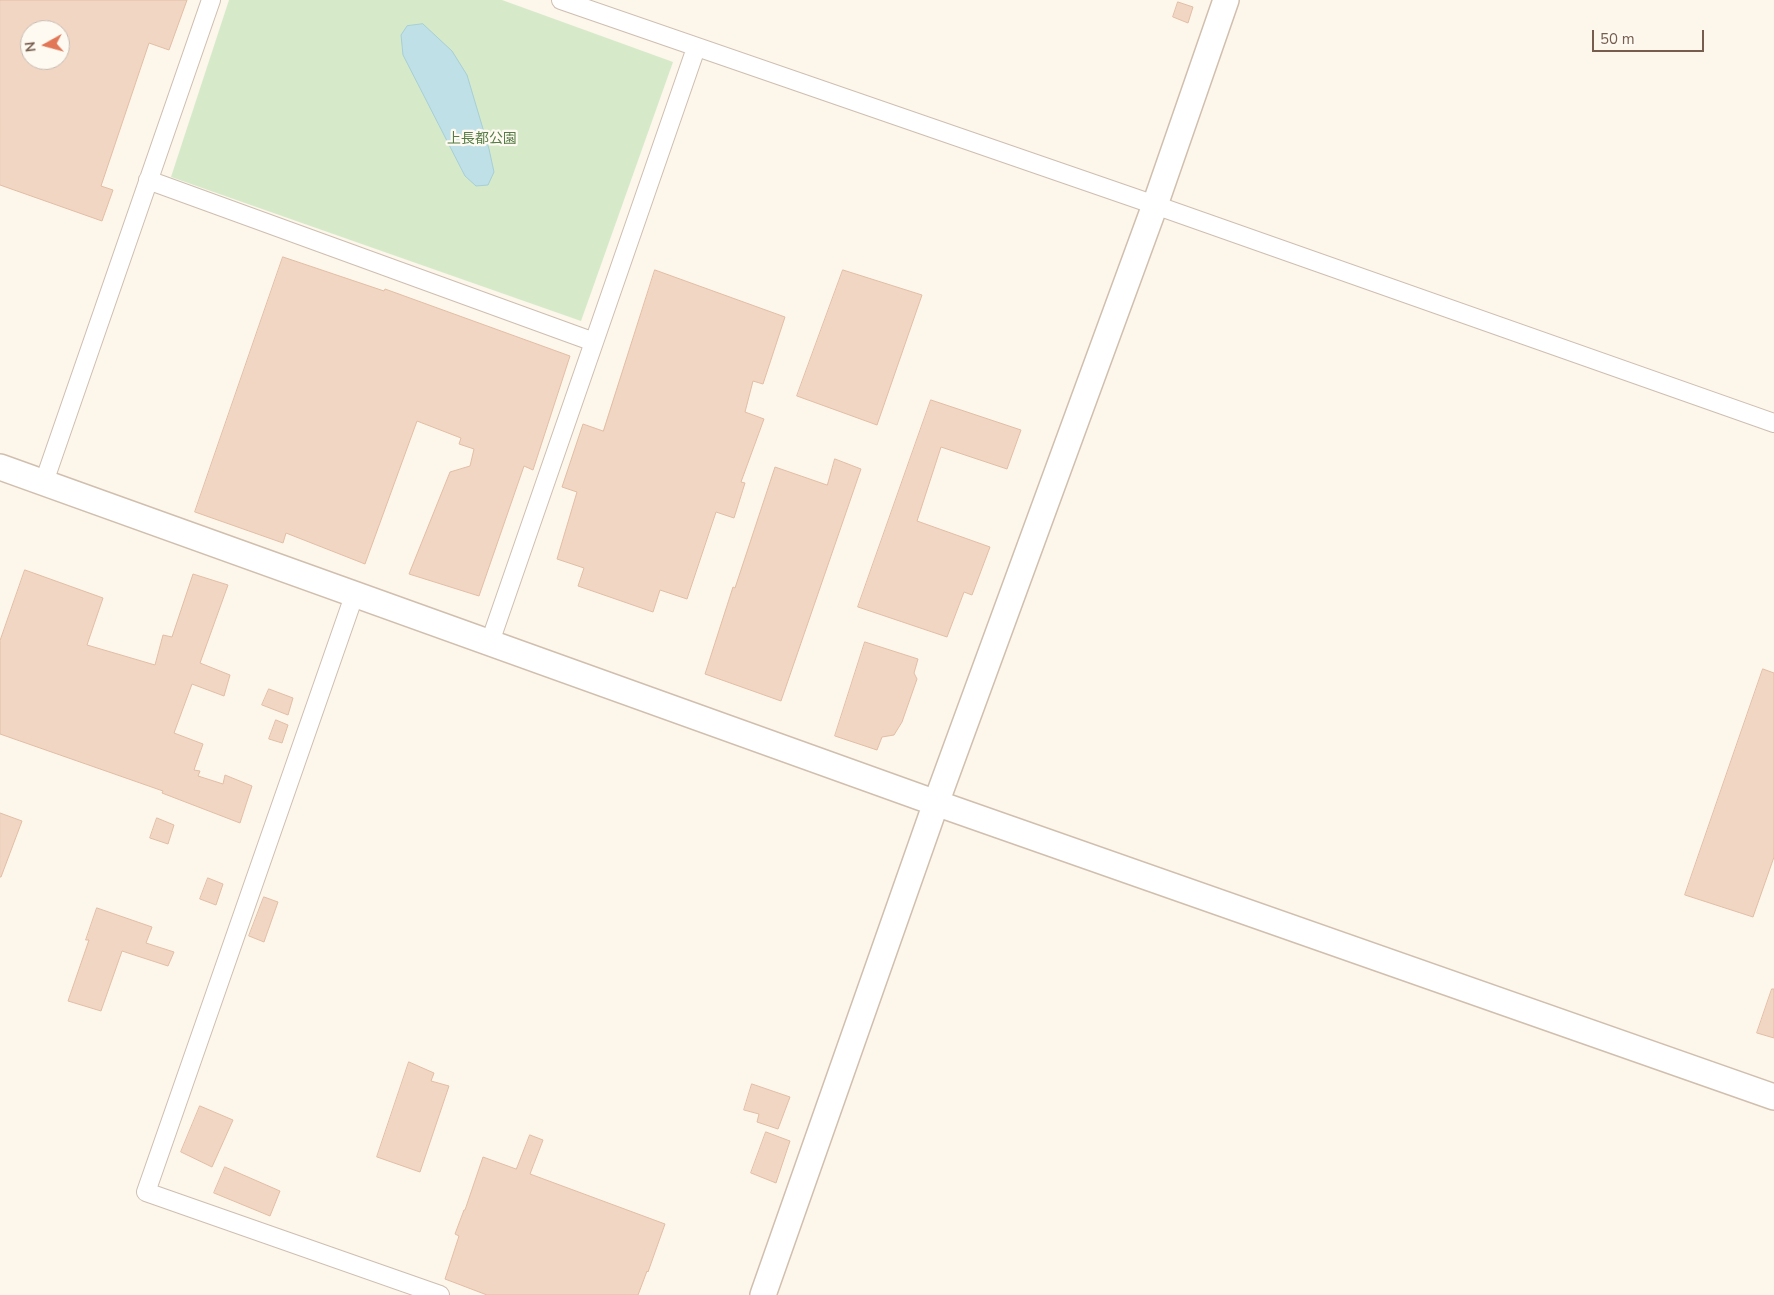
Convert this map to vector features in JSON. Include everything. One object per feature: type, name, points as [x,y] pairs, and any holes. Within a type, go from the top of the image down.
[{"type":"street","points":[[44,482],[210,0]]},
{"type":"street","points":[[561,0],[1154,205],[1774,423]]},
{"type":"street","points":[[763,1295],[936,803],[1154,205],[1226,0]]},
{"type":"street","points":[[490,642],[696,48]]},
{"type":"street","points":[[148,180],[594,342]]},
{"type":"street","points":[[0,467],[936,803],[1774,1097]]},
{"type":"street","points":[[355,593],[146,1192],[440,1295]]},
{"type":"green space","name":"上長都公園","points":[[229,0],[502,0],[673,62],[581,321],[171,177]]},
{"type":"water","points":[[423,24],[452,51],[467,75],[494,172],[488,185],[476,186],[465,176],[403,55],[401,35],[407,26]]},
{"type":"building","points":[[0,0],[187,0],[169,50],[149,43],[101,186],[113,190],[102,221],[0,185]]},
{"type":"building","points":[[1178,2],[1193,7],[1188,23],[1173,17]]},
{"type":"building","points":[[283,257],[384,291],[385,289],[570,356],[533,470],[524,466],[479,596],[409,574],[450,472],[470,466],[474,449],[459,444],[461,438],[417,421],[365,564],[286,533],[283,543],[195,512]]},
{"type":"building","points":[[655,270],[785,317],[763,384],[753,381],[745,412],[764,419],[741,482],[745,483],[734,518],[716,512],[687,599],[660,590],[653,612],[578,586],[584,568],[557,559],[577,492],[562,487],[583,424],[603,431]]},
{"type":"building","points":[[843,270],[922,295],[877,425],[797,396]]},
{"type":"building","points":[[931,400],[1021,430],[1007,469],[941,447],[917,521],[990,547],[972,595],[964,592],[947,637],[858,607]]},
{"type":"building","points":[[835,459],[861,469],[781,701],[705,674],[775,467],[827,485]]},
{"type":"building","points":[[25,570],[103,598],[87,645],[155,665],[163,635],[172,637],[193,574],[228,585],[200,663],[230,675],[224,696],[192,684],[174,733],[203,744],[194,770],[200,771],[198,776],[223,784],[225,775],[252,786],[240,823],[162,793],[163,791],[0,734],[0,641]]},
{"type":"building","points":[[865,642],[918,659],[914,673],[917,679],[902,722],[894,735],[882,737],[877,750],[835,736]]},
{"type":"building","points":[[1763,669],[1774,673],[1774,857],[1753,917],[1685,895]]},
{"type":"building","points":[[269,689],[293,698],[288,715],[262,705]]},
{"type":"building","points":[[276,720],[288,725],[282,743],[269,739]]},
{"type":"building","points":[[0,813],[22,821],[1,877],[0,877]]},
{"type":"building","points":[[157,818],[174,825],[168,844],[150,838]]},
{"type":"building","points":[[208,878],[223,884],[216,905],[200,899]]},
{"type":"building","points":[[264,897],[278,902],[264,942],[249,936]]},
{"type":"building","points":[[97,908],[152,927],[146,943],[174,952],[168,966],[122,951],[101,1011],[68,1001],[89,940],[86,940]]},
{"type":"building","points":[[1772,989],[1774,989],[1774,1038],[1757,1033]]},
{"type":"building","points":[[409,1062],[434,1073],[431,1081],[449,1086],[420,1172],[377,1157]]},
{"type":"building","points":[[752,1084],[790,1097],[778,1129],[757,1122],[759,1114],[744,1110]]},
{"type":"building","points":[[200,1106],[233,1120],[212,1167],[181,1152]]},
{"type":"building","points":[[766,1132],[790,1141],[776,1183],[751,1173]]},
{"type":"building","points":[[530,1135],[543,1140],[530,1174],[665,1224],[638,1295],[487,1295],[445,1279],[459,1236],[455,1234],[483,1157],[516,1169]]},
{"type":"building","points":[[225,1167],[280,1191],[270,1216],[214,1193]]}]
